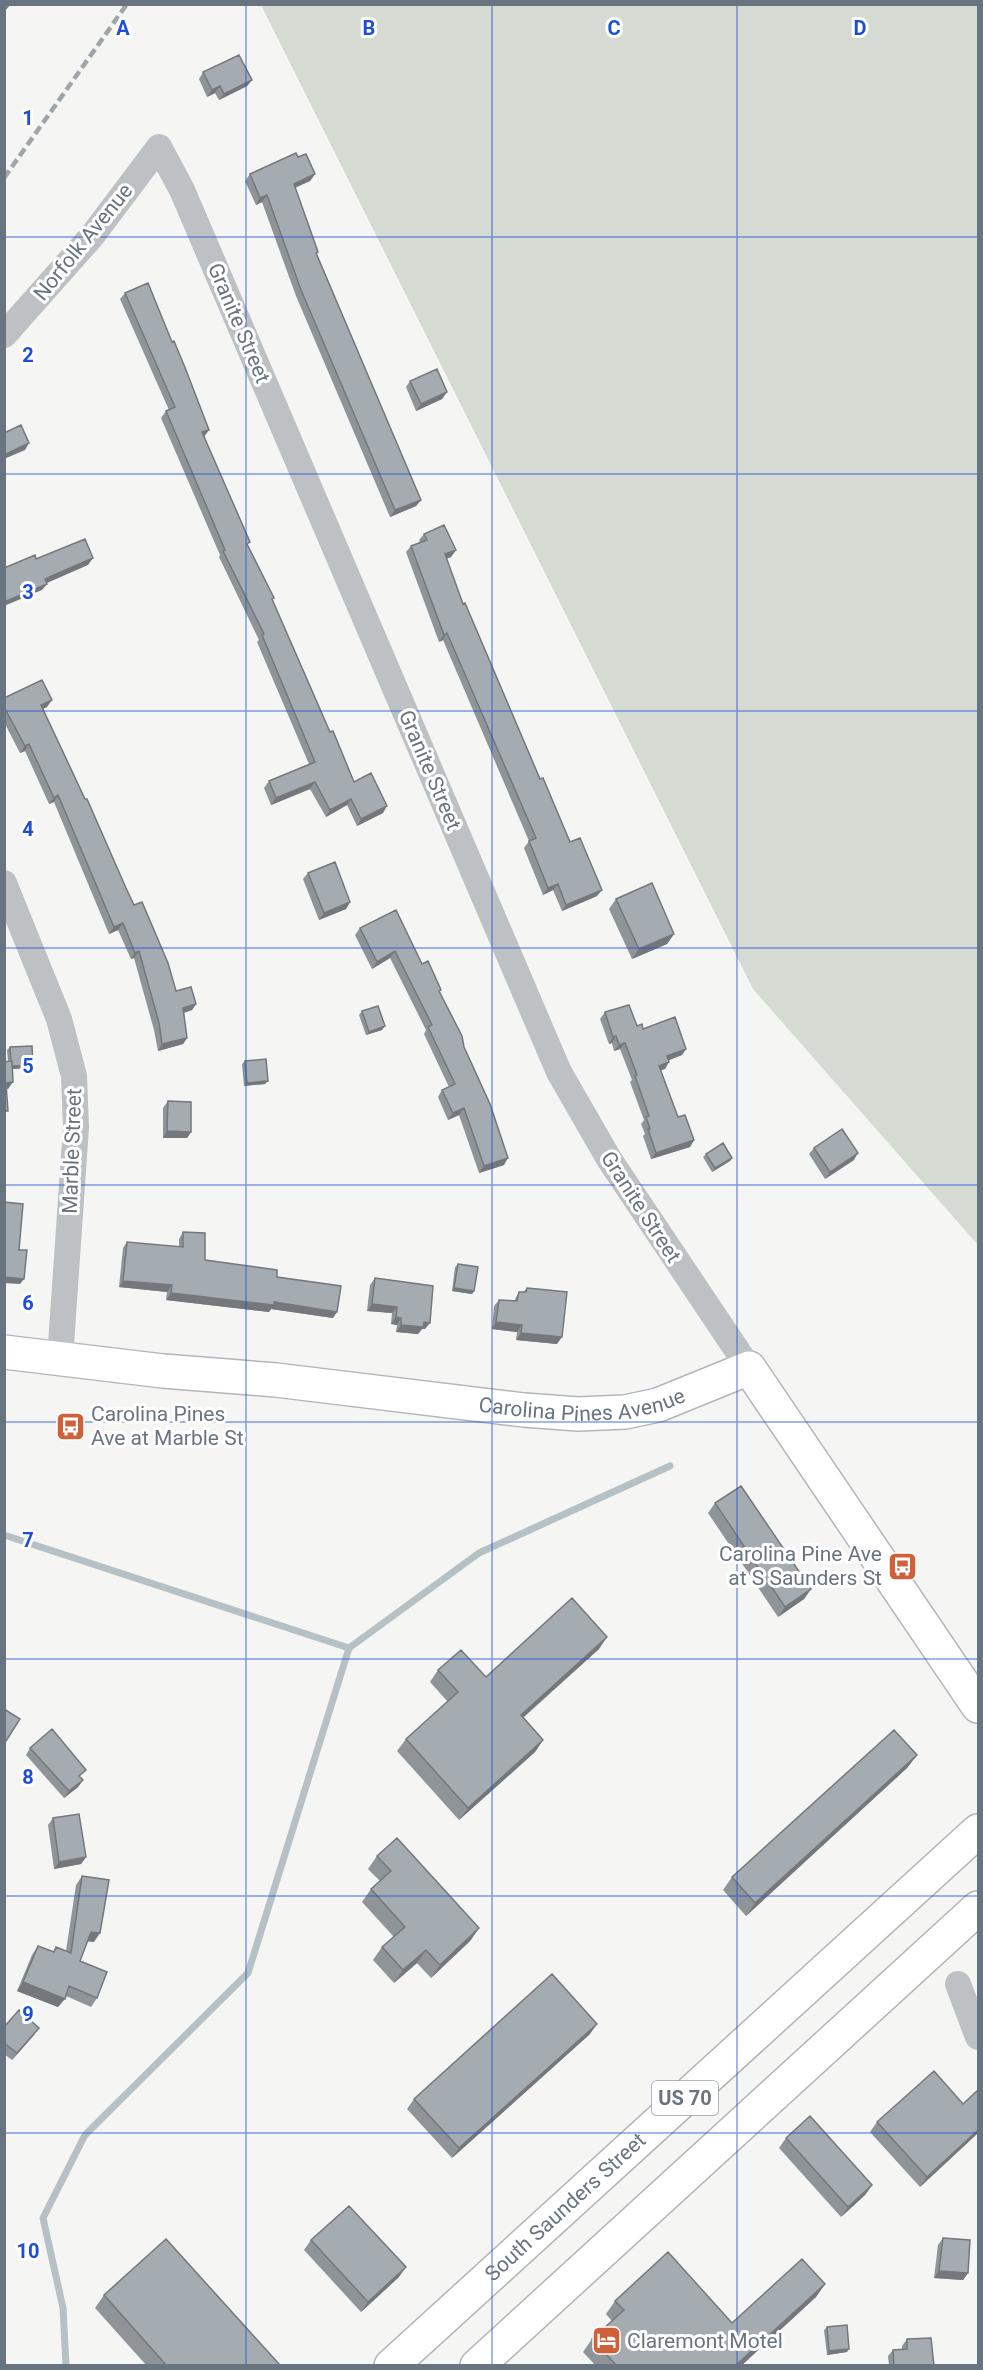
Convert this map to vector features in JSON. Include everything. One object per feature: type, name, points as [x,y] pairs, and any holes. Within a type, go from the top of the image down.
[{"type":"main road","name":"Carolina Pines Avenue","points":[[4,1352],[276,1380],[524,1410],[578,1414],[626,1412],[658,1404],[749,1368]]},
{"type":"main road","points":[[749,1368],[978,1706]]},
{"type":"main road","name":"South Saunders Street","points":[[391,2366],[978,1831]]},
{"type":"main road","name":"US 70","points":[[477,2366],[978,1908]]},
{"type":"street","name":"Norfolk Avenue","points":[[4,335],[92,236],[159,147]]},
{"type":"street","name":"Granite Street","points":[[159,147],[183,190],[559,1072],[609,1159],[749,1368]]},
{"type":"street","name":"Marble Street","points":[[4,884],[59,1019],[74,1076],[76,1127],[60,1359]]},
{"type":"street","points":[[958,1984],[978,2037]]},
{"type":"shaded area","points":[[261,5],[978,5],[978,1245],[753,989]]},
{"type":"building","points":[[239,55],[252,80],[224,94],[220,86],[212,90],[203,72]]},
{"type":"building","points":[[296,153],[298,157],[306,154],[315,174],[294,184],[318,252],[316,253],[421,500],[395,510],[301,290],[267,195],[260,198],[250,174]]},
{"type":"building","points":[[148,283],[209,430],[202,432],[250,542],[247,544],[274,598],[272,599],[330,732],[333,731],[354,782],[371,773],[387,806],[361,819],[351,799],[330,810],[315,782],[276,798],[269,781],[315,762],[262,635],[264,634],[223,551],[225,550],[166,411],[175,407],[125,293]]},
{"type":"building","points":[[437,369],[447,392],[421,404],[410,381]]},
{"type":"building","points":[[21,425],[29,443],[4,455],[4,433]]},
{"type":"building","points":[[444,525],[456,550],[445,554],[463,604],[465,603],[540,779],[543,778],[570,842],[580,838],[602,890],[566,905],[558,884],[548,888],[529,841],[536,838],[447,633],[444,635],[411,546],[427,540],[424,534]]},
{"type":"building","points":[[85,539],[93,558],[45,579],[47,584],[4,602],[4,568],[35,555],[36,559]]},
{"type":"building","points":[[42,680],[52,700],[41,705],[87,799],[134,905],[142,902],[168,963],[176,991],[191,987],[196,1004],[183,1008],[187,1038],[162,1044],[159,1023],[139,951],[135,953],[123,923],[114,927],[58,795],[54,798],[29,744],[25,746],[4,707],[4,698]]},
{"type":"building","points":[[335,862],[350,902],[324,913],[308,873]]},
{"type":"building","points":[[652,883],[674,934],[639,949],[616,899]]},
{"type":"building","points":[[396,910],[422,964],[428,961],[441,990],[439,991],[462,1036],[464,1047],[490,1104],[508,1158],[484,1166],[464,1108],[453,1113],[442,1090],[455,1084],[428,1027],[432,1025],[395,951],[377,962],[360,928]]},
{"type":"building","points":[[629,1005],[637,1026],[642,1024],[643,1029],[675,1017],[686,1049],[667,1056],[669,1062],[659,1066],[678,1117],[685,1115],[694,1140],[656,1153],[648,1129],[650,1129],[646,1117],[649,1116],[635,1076],[637,1075],[625,1043],[619,1045],[616,1036],[613,1037],[605,1012]]},
{"type":"building","points":[[378,1006],[385,1026],[369,1032],[362,1011]]},
{"type":"building","points":[[32,1046],[33,1065],[12,1066],[10,1047]]},
{"type":"building","points":[[266,1059],[268,1081],[247,1083],[245,1061]]},
{"type":"building","points":[[12,1061],[13,1082],[6,1083],[8,1111],[4,1111],[4,1062]]},
{"type":"building","points":[[168,1101],[191,1102],[191,1132],[167,1131]]},
{"type":"building","points":[[842,1129],[858,1153],[830,1172],[814,1148]]},
{"type":"building","points":[[723,1143],[732,1158],[715,1168],[706,1154]]},
{"type":"building","points":[[4,1202],[23,1204],[19,1250],[27,1250],[24,1279],[4,1277]]},
{"type":"building","points":[[183,1232],[205,1233],[205,1260],[277,1270],[277,1277],[341,1286],[337,1312],[274,1302],[274,1305],[171,1293],[172,1285],[123,1281],[127,1242],[183,1247]]},
{"type":"building","points":[[458,1264],[478,1267],[474,1291],[454,1288]]},
{"type":"building","points":[[375,1278],[433,1286],[430,1323],[424,1322],[423,1327],[401,1325],[401,1318],[396,1317],[397,1307],[372,1304]]},
{"type":"building","points":[[527,1288],[567,1292],[562,1337],[521,1333],[522,1325],[496,1322],[499,1300],[517,1301],[519,1292],[526,1292]]},
{"type":"building","points":[[741,1486],[811,1589],[785,1607],[715,1503]]},
{"type":"building","points":[[572,1598],[607,1637],[521,1715],[543,1740],[468,1808],[406,1739],[458,1692],[438,1670],[461,1650],[486,1677]]},
{"type":"building","points":[[4,1709],[20,1719],[6,1741],[4,1740]]},
{"type":"building","points":[[52,1729],[86,1770],[79,1776],[83,1780],[69,1791],[30,1748]]},
{"type":"building","points":[[894,1730],[917,1755],[755,1903],[732,1877]]},
{"type":"building","points":[[79,1814],[86,1857],[59,1862],[53,1818]]},
{"type":"building","points":[[397,1838],[479,1928],[440,1965],[426,1950],[403,1970],[382,1947],[405,1927],[371,1889],[391,1871],[377,1856]]},
{"type":"building","points":[[82,1876],[109,1880],[100,1933],[91,1932],[80,1961],[107,1972],[97,1998],[69,1986],[65,1999],[23,1982],[38,1946],[54,1952],[56,1947],[71,1953]]},
{"type":"building","points":[[552,1974],[597,2024],[459,2148],[414,2099]]},
{"type":"building","points":[[19,2010],[39,2028],[17,2053],[4,2043],[4,2027]]},
{"type":"building","points":[[934,2071],[963,2104],[978,2090],[978,2130],[927,2177],[877,2122]]},
{"type":"building","points":[[810,2116],[872,2185],[848,2207],[786,2138]]},
{"type":"building","points":[[349,2206],[406,2267],[368,2302],[311,2240]]},
{"type":"building","points":[[943,2238],[970,2240],[968,2273],[939,2271]]},
{"type":"building","points":[[166,2239],[279,2364],[277,2366],[167,2366],[104,2295]]},
{"type":"building","points":[[668,2252],[732,2323],[802,2259],[825,2284],[735,2366],[617,2366],[592,2339],[624,2310],[615,2301]]},
{"type":"building","points":[[847,2325],[849,2349],[829,2351],[827,2327]]},
{"type":"building","points":[[931,2338],[934,2366],[894,2366],[893,2350],[907,2349],[907,2339]]},
{"type":"waterway","points":[[66,2366],[63,2308],[43,2218],[85,2135],[248,1973],[349,1648],[479,1553],[670,1466]]},
{"type":"waterway","points":[[4,1535],[349,1648]]},
{"type":"railway","points":[[4,178],[127,4]]},
{"type":"place","name":"Carolina Pines Ave at Marble St","points":[[70,1426]]},
{"type":"place","name":"Carolina Pine Ave at S Saunders St","points":[[903,1566]]},
{"type":"place","name":"Claremont Motel","points":[[606,2341]]}]
